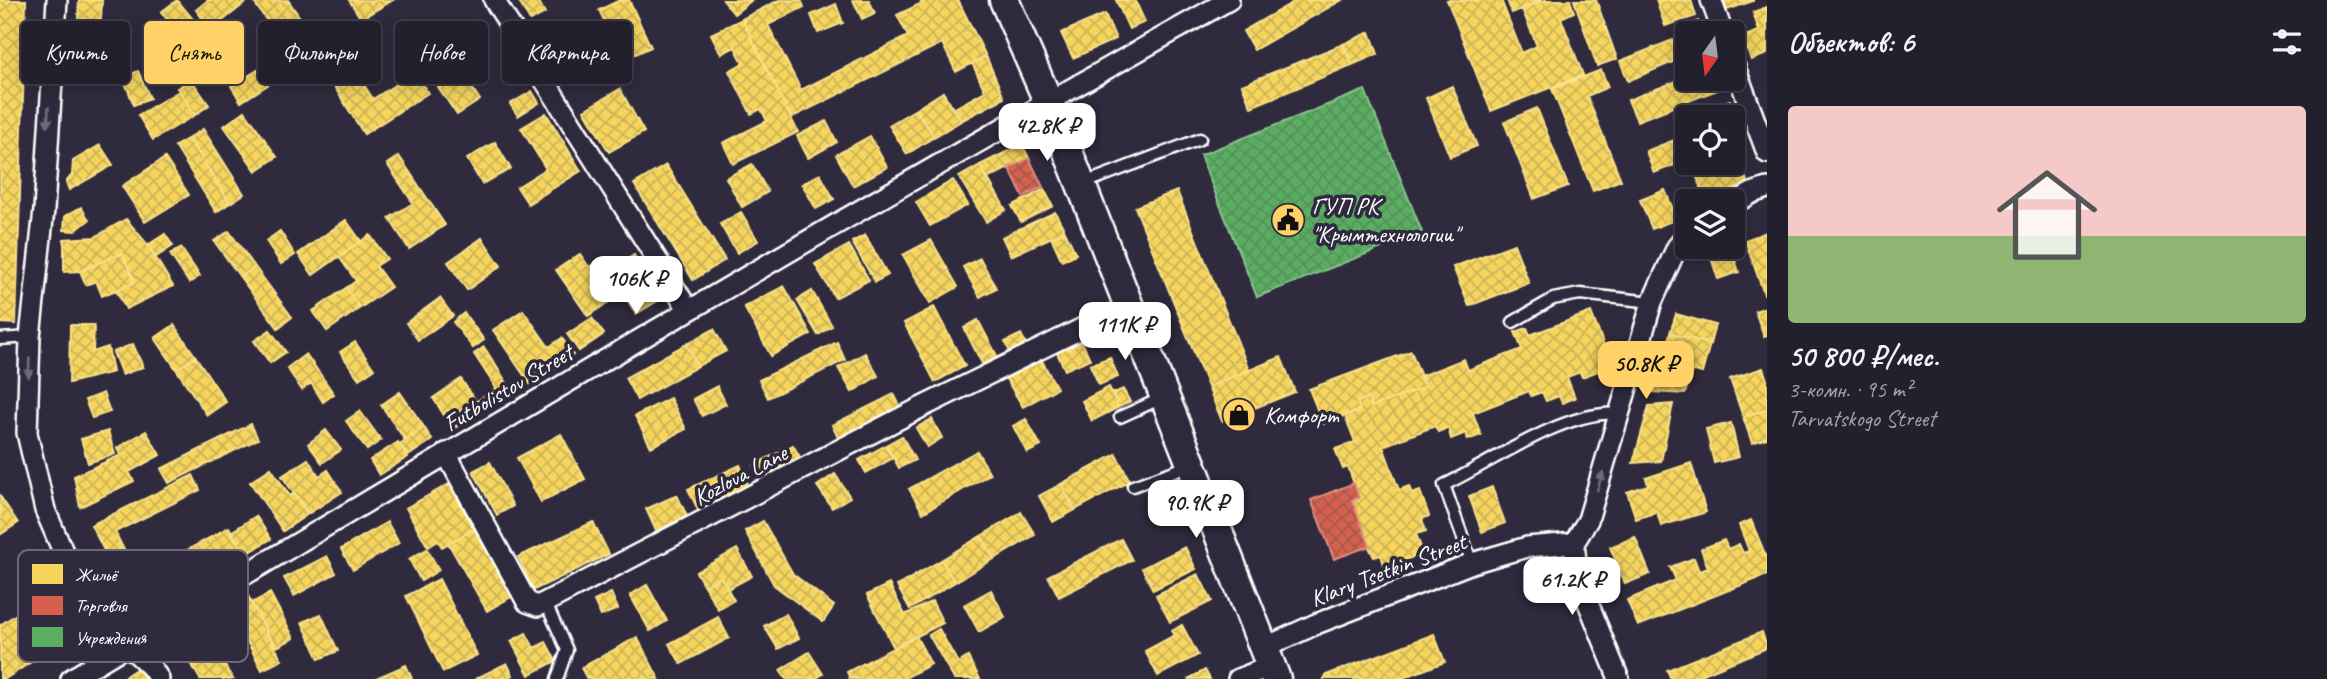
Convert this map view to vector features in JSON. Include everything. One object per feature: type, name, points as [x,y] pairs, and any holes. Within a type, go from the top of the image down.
[{"type":"main road","points":[[1004,0],[1048,101],[1270,664]]},
{"type":"street","points":[[57,0],[44,210],[30,337],[27,433],[45,510],[62,550]]},
{"type":"street","points":[[494,0],[688,309]]},
{"type":"street","name":"Futbolistov Street","points":[[248,572],[688,309],[1229,0]]},
{"type":"street","points":[[1711,0],[1719,21]]},
{"type":"street","points":[[1744,91],[1767,153]]},
{"type":"street","points":[[1745,197],[1767,188]]},
{"type":"street","points":[[1619,679],[1578,578],[1574,543],[1588,520],[1652,302],[1675,251]]},
{"type":"street","name":"Kozlova Lane","points":[[546,604],[920,408],[1097,321],[1130,308]]},
{"type":"street","points":[[446,453],[527,602],[538,606],[546,604]]},
{"type":"street","name":"Klary Tsetkin Street","points":[[1238,679],[1270,664],[1315,624],[1472,563],[1527,547],[1574,543]]},
{"type":"street","name":"Futbolistov Street","points":[[71,679],[99,662]]},
{"type":"street","points":[[144,662],[159,679]]},
{"type":"lane","points":[[1081,184],[1200,139]]},
{"type":"lane","points":[[1513,322],[1553,299],[1580,294],[1652,302]]},
{"type":"lane","points":[[0,339],[30,337]]},
{"type":"lane","points":[[1120,417],[1165,397]]},
{"type":"lane","points":[[1472,563],[1444,485],[1488,464],[1507,448],[1600,412],[1621,414]]},
{"type":"lane","points":[[1133,486],[1192,464]]},
{"type":"lane","points":[[546,604],[567,650],[557,679]]},
{"type":"building: Жильё","points":[[0,0],[26,0],[25,21],[21,21],[21,84],[23,84],[16,324],[0,323]]},
{"type":"building: Жильё","points":[[79,0],[102,0],[101,21],[78,21]]},
{"type":"building: Жильё","points":[[177,0],[193,19],[168,21],[161,12]]},
{"type":"building: Жильё","points":[[208,0],[249,0],[222,21],[204,21],[196,10]]},
{"type":"building: Жильё","points":[[288,0],[302,21],[267,21],[253,1]]},
{"type":"building: Жильё","points":[[349,0],[393,0],[361,19]]},
{"type":"building: Жильё","points":[[518,0],[538,0],[545,13],[530,21]]},
{"type":"building: Жильё","points":[[620,0],[629,0],[651,47],[632,56],[632,21],[604,21],[599,10]]},
{"type":"building: Жильё","points":[[723,0],[752,0],[734,14]]},
{"type":"building: Жильё","points":[[779,0],[801,0],[804,7],[768,25],[801,90],[908,36],[897,15],[922,3],[920,0],[958,0],[986,56],[956,72],[942,43],[791,118],[742,19]]},
{"type":"building: Жильё","points":[[853,0],[869,0],[875,13],[862,19]]},
{"type":"building: Жильё","points":[[1116,0],[1135,0],[1145,22],[1129,29]]},
{"type":"building: Жильё","points":[[1297,0],[1342,0],[1254,50],[1243,31]]},
{"type":"building: Жильё","points":[[1447,0],[1501,0],[1522,53],[1537,46],[1522,9],[1545,0],[1570,0],[1574,12],[1561,18],[1583,75],[1491,111]]},
{"type":"building: Жильё","points":[[1507,0],[1541,0],[1541,1],[1512,13]]},
{"type":"building: Жильё","points":[[1574,0],[1596,0],[1617,59],[1597,66]]},
{"type":"building: Жильё","points":[[1656,0],[1691,0],[1696,16],[1665,26]]},
{"type":"building: Жильё","points":[[1724,0],[1753,0],[1753,1],[1727,10]]},
{"type":"building: Жильё","points":[[836,4],[843,23],[818,33],[811,15]]},
{"type":"building: Жильё","points":[[1767,7],[1767,54],[1751,60],[1745,45],[1745,36],[1759,31],[1753,12]]},
{"type":"building: Жильё","points":[[1105,14],[1116,39],[1073,58],[1061,33]]},
{"type":"building: Жильё","points":[[742,19],[798,132],[733,164],[723,143],[767,121],[761,109],[751,114],[729,71],[743,63],[735,47],[721,54],[711,34]]},
{"type":"building: Жильё","points":[[1370,32],[1378,54],[1352,65],[1343,44]]},
{"type":"building: Жильё","points":[[1675,39],[1675,61],[1628,81],[1620,61]]},
{"type":"building: Жильё","points":[[1343,44],[1352,65],[1251,107],[1242,85]]},
{"type":"building: Жильё","points":[[986,56],[1004,98],[961,121],[953,109],[985,91],[972,63]]},
{"type":"building: Жильё","points":[[258,70],[258,84],[269,84],[241,102],[231,86],[244,84],[244,78]]},
{"type":"building: Жильё","points":[[1601,70],[1608,87],[1587,96],[1621,180],[1593,191],[1552,89]]},
{"type":"building: Жильё","points":[[138,71],[150,98],[134,105],[125,84],[130,84],[130,75]]},
{"type":"building: Жильё","points":[[1675,82],[1675,91],[1715,91],[1637,121],[1628,100]]},
{"type":"building: Жильё","points":[[183,84],[194,84],[209,105],[195,115],[177,88]]},
{"type":"building: Жильё","points":[[332,84],[363,84],[373,99],[396,84],[422,84],[428,93],[364,134]]},
{"type":"building: Жильё","points":[[442,84],[470,84],[480,100],[457,115],[438,87]]},
{"type":"building: Жильё","points":[[1452,86],[1477,146],[1450,157],[1426,98]]},
{"type":"building: Жильё","points":[[620,89],[644,132],[609,152],[584,110]]},
{"type":"building: Жильё","points":[[179,91],[195,115],[153,140],[138,115]]},
{"type":"building: Жильё","points":[[532,91],[539,103],[518,116],[510,104]]},
{"type":"building: Жильё","points":[[943,92],[961,121],[934,137],[916,109]]},
{"type":"building: Жильё","points":[[1730,100],[1732,105],[1716,105]]},
{"type":"building: Жильё","points":[[1537,108],[1568,186],[1534,199],[1504,122]]},
{"type":"building: Жильё","points":[[916,109],[934,137],[907,154],[889,125]]},
{"type":"building: Жильё","points":[[245,111],[277,157],[256,171],[224,126]]},
{"type":"building: Жильё","points":[[546,113],[581,171],[528,204],[517,187],[546,169],[521,128]]},
{"type":"building: Жильё","points":[[826,121],[837,142],[808,158],[797,136]]},
{"type":"building: Жильё","points":[[203,129],[244,194],[230,203],[189,138]]},
{"type":"building: Жильё","points":[[870,136],[887,167],[853,186],[836,155]]},
{"type":"building: Жильё","points":[[189,138],[230,203],[216,212],[175,146]]},
{"type":"building: Жильё","points":[[1675,140],[1675,165],[1654,173],[1646,151]]},
{"type":"building: Жильё","points":[[495,142],[511,169],[482,184],[467,159]]},
{"type":"building: Жильё","points":[[1022,144],[1029,158],[987,179],[980,165]]},
{"type":"building: Жильё","points":[[100,145],[113,165],[69,190],[66,182],[72,175],[73,161]]},
{"type":"building: Жильё","points":[[399,156],[445,225],[409,249],[389,218],[413,203],[387,164]]},
{"type":"building: Жильё","points":[[165,158],[189,195],[145,222],[122,186]]},
{"type":"building: Жильё","points":[[752,164],[768,192],[742,207],[726,178]]},
{"type":"building: Жильё","points":[[666,165],[725,260],[693,280],[634,184]]},
{"type":"building: Жильё","points":[[980,165],[1006,210],[986,222],[959,177]]},
{"type":"building: Жильё","points":[[820,174],[834,199],[816,209],[802,184]]},
{"type":"building: Жильё","points":[[1696,175],[1745,175],[1748,184],[1735,189],[1702,189]]},
{"type":"building: Жильё","points":[[953,180],[968,205],[930,226],[916,202]]},
{"type":"building: Жильё","points":[[1044,189],[1053,206],[1021,222],[1012,206]]},
{"type":"building: Жильё","points":[[1665,190],[1675,220],[1652,229],[1640,200]]},
{"type":"building: Жильё","points":[[1177,191],[1249,370],[1208,387],[1135,207]]},
{"type":"building: Жильё","points":[[81,207],[89,220],[75,231],[64,230],[65,216]]},
{"type":"building: Жильё","points":[[741,212],[758,241],[737,253],[720,224]]},
{"type":"building: Жильё","points":[[1055,212],[1065,231],[1011,256],[1002,237]]},
{"type":"building: Жильё","points":[[126,219],[148,245],[173,286],[126,309],[116,290],[135,282],[122,253],[80,271],[64,272],[64,239],[95,237]]},
{"type":"building: Жильё","points":[[346,220],[361,241],[313,275],[298,254]]},
{"type":"building: Жильё","points":[[229,231],[255,267],[240,277],[214,241]]},
{"type":"building: Жильё","points":[[280,231],[295,255],[281,264],[266,241]]},
{"type":"building: Жильё","points":[[1065,231],[1076,254],[1062,261],[1051,237]]},
{"type":"building: Жильё","points":[[1767,232],[1767,293],[1764,294],[1745,240]]},
{"type":"building: Жильё","points":[[165,234],[173,246],[156,257],[148,245]]},
{"type":"building: Жильё","points":[[370,235],[387,259],[376,266],[391,287],[360,308],[346,288],[356,281],[339,257]]},
{"type":"building: Жильё","points":[[865,235],[888,275],[875,282],[852,242]]},
{"type":"building: Жильё","points":[[482,238],[501,266],[467,290],[448,262]]},
{"type":"building: Жильё","points":[[931,240],[958,287],[930,303],[903,255]]},
{"type":"building: Жильё","points":[[1514,244],[1529,283],[1469,306],[1453,267]]},
{"type":"building: Жильё","points":[[849,245],[869,280],[835,298],[815,264]]},
{"type":"building: Жильё","points":[[181,248],[200,276],[189,283],[170,254]]},
{"type":"building: Жильё","points":[[122,253],[135,282],[102,296],[96,281],[86,285],[80,271]]},
{"type":"building: Жильё","points":[[580,254],[589,267],[596,262],[619,295],[588,316],[556,270]]},
{"type":"building: Жильё","points":[[634,255],[643,269],[619,286],[610,271]]},
{"type":"building: Жильё","points":[[980,258],[996,288],[980,297],[963,267]]},
{"type":"building: Жильё","points":[[1711,259],[1735,259],[1739,272],[1718,279]]},
{"type":"building: Жильё","points":[[255,267],[292,317],[278,328],[240,277]]},
{"type":"building: Жильё","points":[[652,284],[661,299],[636,314],[627,300]]},
{"type":"building: Жильё","points":[[784,286],[811,334],[771,356],[744,307]]},
{"type":"building: Жильё","points":[[346,288],[360,308],[327,331],[313,311]]},
{"type":"building: Жильё","points":[[812,291],[832,326],[818,335],[797,300]]},
{"type":"building: Жильё","points":[[440,298],[453,316],[418,340],[406,323]]},
{"type":"building: Жильё","points":[[934,307],[965,366],[935,382],[904,323]]},
{"type":"building: Жильё","points":[[1767,307],[1767,336],[1764,337],[1755,311]]},
{"type":"building: Жильё","points":[[523,310],[549,347],[562,338],[573,355],[530,384],[493,330]]},
{"type":"building: Жильё","points":[[1591,312],[1610,361],[1602,364],[1604,369],[1582,377],[1580,372],[1567,377],[1575,398],[1562,403],[1559,396],[1546,401],[1542,392],[1531,396],[1529,391],[1473,413],[1481,435],[1468,440],[1466,433],[1451,439],[1448,428],[1438,432],[1435,426],[1383,446],[1399,490],[1409,486],[1412,494],[1420,491],[1429,516],[1422,519],[1426,531],[1416,534],[1423,553],[1385,568],[1381,555],[1374,557],[1364,537],[1352,500],[1359,498],[1348,467],[1343,469],[1335,449],[1355,442],[1345,416],[1360,410],[1357,402],[1368,398],[1371,407],[1425,387],[1420,376],[1464,359],[1468,370],[1522,349],[1515,332],[1527,328],[1530,335]]},
{"type":"building: Жильё","points":[[464,313],[484,340],[473,348],[453,322]]},
{"type":"building: Жильё","points":[[1676,314],[1715,325],[1710,344],[1670,333]]},
{"type":"building: Жильё","points":[[592,318],[604,334],[579,351],[567,334]]},
{"type":"building: Жильё","points":[[978,320],[994,350],[979,358],[964,328]]},
{"type":"building: Жильё","points":[[70,325],[94,325],[93,352],[108,347],[113,372],[69,383]]},
{"type":"building: Жильё","points":[[174,325],[196,357],[176,369],[155,338]]},
{"type":"building: Жильё","points":[[714,329],[726,351],[698,366],[686,344]]},
{"type":"building: Жильё","points":[[270,330],[286,352],[270,363],[254,341]]},
{"type":"building: Жильё","points":[[1670,333],[1710,344],[1702,373],[1662,362]]},
{"type":"building: Жильё","points":[[1021,334],[1027,346],[1011,354],[1005,342]]},
{"type":"building: Жильё","points":[[355,342],[374,369],[359,379],[340,352]]},
{"type":"building: Жильё","points":[[837,342],[845,360],[768,398],[759,380]]},
{"type":"building: Жильё","points":[[1082,342],[1090,359],[1065,370],[1057,353]]},
{"type":"building: Жильё","points":[[133,344],[143,367],[122,375],[113,352]]},
{"type":"building: Жильё","points":[[686,344],[698,366],[637,400],[625,378]]},
{"type":"building: Жильё","points":[[484,347],[512,391],[482,410],[476,402],[496,388],[474,354]]},
{"type":"building: Жильё","points":[[994,350],[999,360],[984,367],[979,358]]},
{"type":"building: Жильё","points":[[1411,351],[1425,387],[1371,407],[1368,398],[1357,402],[1360,410],[1323,424],[1309,389]]},
{"type":"building: Жильё","points":[[865,353],[878,376],[852,392],[838,368]]},
{"type":"building: Жильё","points":[[306,354],[334,394],[323,402],[311,383],[302,390],[287,368]]},
{"type":"building: Жильё","points":[[196,357],[226,402],[207,415],[176,369]]},
{"type":"building: Жильё","points":[[1110,357],[1118,377],[1099,385],[1090,365]]},
{"type":"building: Жильё","points":[[1281,357],[1295,392],[1222,421],[1208,387]]},
{"type":"building: Жильё","points":[[1041,359],[1057,388],[1023,407],[1006,379]]},
{"type":"building: Жильё","points":[[1662,362],[1692,371],[1685,394],[1653,392]]},
{"type":"building: Жильё","points":[[1763,368],[1767,380],[1767,409],[1743,417],[1730,379]]},
{"type":"building: Жильё","points":[[461,379],[482,410],[453,429],[433,398]]},
{"type":"building: Жильё","points":[[717,386],[726,404],[702,416],[693,399]]},
{"type":"building: Жильё","points":[[1109,387],[1119,407],[1092,421],[1082,401]]},
{"type":"building: Жильё","points":[[1123,389],[1130,402],[1119,407],[1112,394]]},
{"type":"building: Жильё","points":[[400,392],[424,427],[405,440],[381,405]]},
{"type":"building: Жильё","points":[[103,393],[110,412],[92,418],[85,400]]},
{"type":"building: Жильё","points":[[894,394],[901,408],[839,440],[832,425]]},
{"type":"building: Жильё","points":[[670,398],[686,429],[651,447],[635,416]]},
{"type":"building: Жильё","points":[[1673,404],[1661,461],[1633,463],[1649,406]]},
{"type":"building: Жильё","points":[[1767,409],[1767,438],[1752,443],[1743,417]]},
{"type":"building: Жильё","points":[[360,411],[381,440],[367,450],[346,421]]},
{"type":"building: Жильё","points":[[932,419],[942,438],[927,447],[916,428]]},
{"type":"building: Жильё","points":[[1026,419],[1041,446],[1027,453],[1013,426]]},
{"type":"building: Жильё","points":[[1731,423],[1739,457],[1714,463],[1706,429]]},
{"type":"building: Жильё","points":[[251,424],[258,439],[169,483],[161,469]]},
{"type":"building: Жильё","points":[[424,427],[432,440],[408,456],[400,444]]},
{"type":"building: Жильё","points":[[326,430],[341,450],[322,463],[308,444]]},
{"type":"building: Жильё","points":[[108,431],[115,454],[88,463],[81,439]]},
{"type":"building: Жильё","points":[[146,431],[160,455],[129,472],[134,481],[80,507],[74,476],[121,455],[117,448]]},
{"type":"building: Жильё","points":[[561,434],[585,479],[541,502],[517,458]]},
{"type":"building: Жильё","points":[[902,436],[915,460],[899,468],[886,445]]},
{"type":"building: Жильё","points":[[398,442],[408,457],[379,475],[370,460]]},
{"type":"building: Жильё","points":[[793,445],[800,457],[761,478],[754,465]]},
{"type":"building: Жильё","points":[[886,445],[893,458],[866,473],[859,460]]},
{"type":"building: Жильё","points":[[977,451],[990,474],[923,513],[909,489]]},
{"type":"building: Жильё","points":[[1116,454],[1130,481],[1075,510],[1061,484]]},
{"type":"building: Жильё","points":[[308,459],[319,476],[328,470],[342,492],[308,514],[282,476]]},
{"type":"building: Жильё","points":[[490,462],[513,506],[497,515],[473,471]]},
{"type":"building: Жильё","points":[[1691,463],[1706,512],[1661,526],[1657,512],[1636,519],[1627,492],[1648,485],[1646,478]]},
{"type":"building: Жильё","points":[[740,465],[749,487],[698,510],[688,489]]},
{"type":"building: Жильё","points":[[271,468],[290,496],[294,493],[308,514],[283,531],[250,482]]},
{"type":"building: Жильё","points":[[835,474],[850,497],[832,508],[817,486]]},
{"type":"building: Жильё","points":[[193,475],[200,490],[115,532],[124,550],[104,550],[91,525]]},
{"type":"building: Жильё","points":[[449,484],[474,529],[442,547],[438,541],[428,547],[406,508]]},
{"type":"building: Жильё","points":[[1061,484],[1075,510],[1053,522],[1039,496]]},
{"type":"building: Жильё","points":[[1492,487],[1505,523],[1482,532],[1469,496]]},
{"type":"building: Жильё","points":[[677,495],[687,516],[656,531],[646,509]]},
{"type":"building: Жильё","points":[[0,496],[18,523],[0,535]]},
{"type":"building: Жильё","points":[[1021,512],[1035,535],[994,559],[981,536]]},
{"type":"building: Жильё","points":[[256,516],[271,539],[248,553],[248,550],[242,550],[231,532]]},
{"type":"building: Жильё","points":[[1751,520],[1767,559],[1767,575],[1638,626],[1627,600],[1676,580],[1670,567],[1694,558],[1699,571],[1708,568],[1701,549],[1724,540],[1728,549],[1739,544],[1743,553],[1749,551],[1739,525]]},
{"type":"building: Жильё","points":[[763,521],[793,574],[834,606],[823,622],[774,585],[745,531]]},
{"type":"building: Жильё","points":[[387,522],[399,543],[353,570],[341,549]]},
{"type":"building: Жильё","points":[[593,522],[609,554],[534,590],[518,557]]},
{"type":"building: Жильё","points":[[229,527],[242,550],[187,550]]},
{"type":"building: Жильё","points":[[474,529],[513,596],[487,611],[448,543]]},
{"type":"building: Жильё","points":[[981,536],[994,559],[955,582],[941,560]]},
{"type":"building: Жильё","points":[[1635,537],[1650,574],[1625,584],[1610,547]]},
{"type":"building: Жильё","points":[[1121,539],[1132,560],[1059,597],[1048,576]]},
{"type":"building: Жильё","points":[[1185,547],[1196,569],[1153,590],[1142,568]]},
{"type":"building: Жильё","points":[[427,549],[439,570],[421,581],[409,559]]},
{"type":"building: Жильё","points":[[737,549],[752,576],[728,589],[721,577],[704,586],[696,572]]},
{"type":"building: Жильё","points":[[327,556],[336,573],[294,596],[284,578]]},
{"type":"building: Жильё","points":[[941,560],[955,582],[910,609],[897,586]]},
{"type":"building: Жильё","points":[[1198,574],[1212,601],[1170,622],[1156,595]]},
{"type":"building: Жильё","points":[[721,577],[734,600],[718,609],[704,586]]},
{"type":"building: Жильё","points":[[439,579],[477,655],[443,672],[406,596]]},
{"type":"building: Жильё","points":[[889,584],[905,615],[932,601],[943,623],[894,648],[867,595]]},
{"type":"building: Жильё","points":[[647,585],[667,621],[650,631],[630,595]]},
{"type":"building: Жильё","points":[[991,590],[1005,617],[979,632],[964,605]]},
{"type":"building: Жильё","points":[[270,593],[294,638],[275,648],[252,603]]},
{"type":"building: Жильё","points":[[611,593],[618,609],[601,616],[594,601]]},
{"type":"building: Жильё","points":[[248,596],[282,660],[262,670],[248,643]]},
{"type":"building: Жильё","points":[[18,613],[18,662],[31,662],[5,679],[0,679],[0,625]]},
{"type":"building: Жильё","points":[[321,614],[338,651],[319,659],[302,622]]},
{"type":"building: Жильё","points":[[786,614],[799,638],[778,649],[764,626]]},
{"type":"building: Жильё","points":[[718,617],[729,638],[681,664],[669,644]]},
{"type":"building: Жильё","points":[[1182,625],[1198,655],[1158,676],[1145,651],[1175,635],[1172,631]]},
{"type":"building: Жильё","points":[[939,629],[958,663],[968,657],[980,679],[954,679],[929,635]]},
{"type":"building: Жильё","points":[[1762,632],[1767,648],[1691,679],[1671,679],[1667,670]]},
{"type":"building: Жильё","points":[[526,633],[534,648],[546,642],[556,661],[529,675],[511,641]]},
{"type":"building: Жильё","points":[[1434,634],[1445,662],[1400,679],[1324,679],[1326,675]]},
{"type":"building: Жильё","points":[[916,636],[931,664],[903,679],[850,679],[847,672]]},
{"type":"building: Жильё","points":[[637,637],[659,679],[587,679],[581,668]]},
{"type":"building: Жильё","points":[[809,652],[823,674],[815,679],[786,679],[780,670]]},
{"type":"building: Жильё","points":[[190,662],[223,662],[233,679],[200,679]]},
{"type":"building: Жильё","points":[[507,663],[513,675],[506,679],[475,679]]},
{"type":"building: Жильё","points":[[406,665],[412,679],[374,679]]},
{"type":"building: Жильё","points":[[136,669],[145,671],[149,679],[121,679]]},
{"type":"building: Жильё","points":[[1205,670],[1210,679],[1188,679]]},
{"type":"building: Торговля","points":[[1029,158],[1043,187],[1023,197],[1009,168]]},
{"type":"building: Торговля","points":[[1354,483],[1359,498],[1352,500],[1370,546],[1334,559],[1311,500]]},
{"type":"building: Учреждения","points":[[1365,90],[1422,232],[1257,297],[1200,155]]},
{"type":"place","name":"ГУП РК \"Крымтехнологии\"","points":[[1288,220]]},
{"type":"place","name":"Комфорт","points":[[1239,415]]}]
